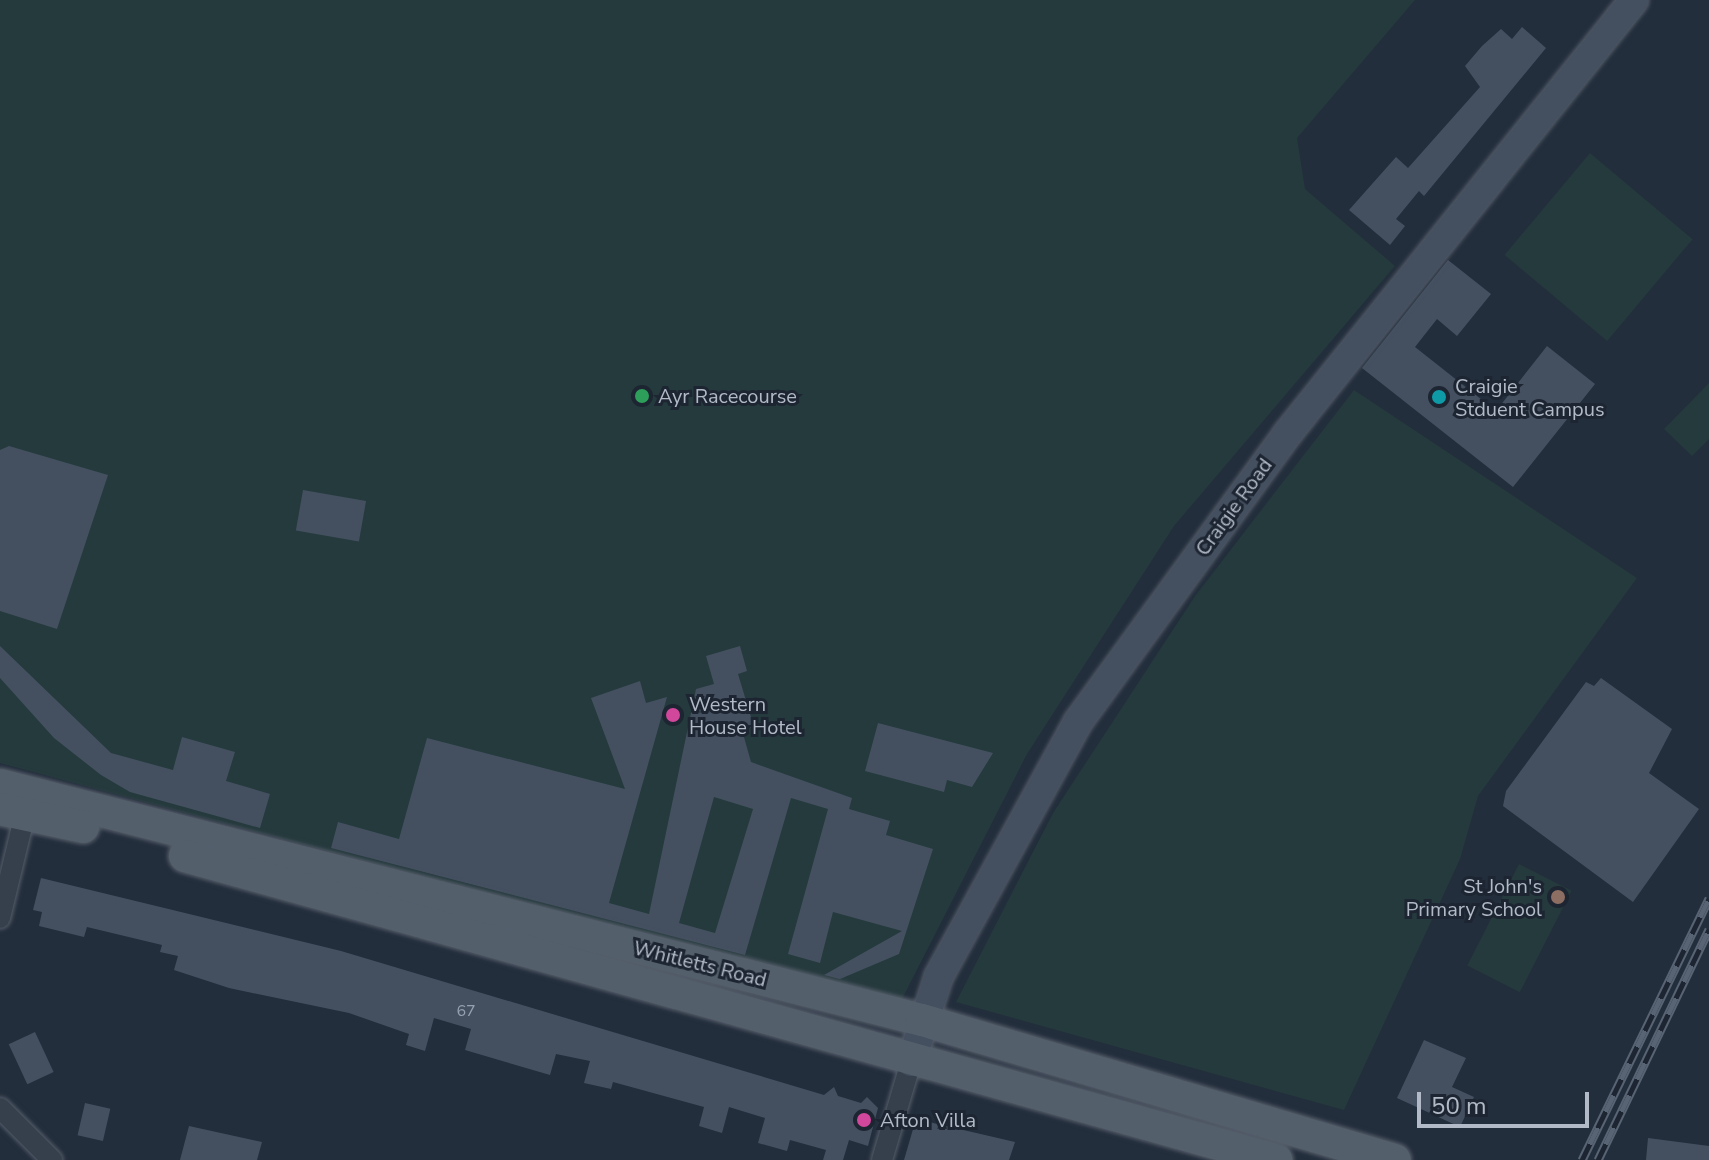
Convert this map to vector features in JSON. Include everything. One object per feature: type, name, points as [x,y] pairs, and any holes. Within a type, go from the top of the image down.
[{"type":"main road","name":"Craigie Road","points":[[911,1062],[922,1020],[1078,722],[1288,433],[1634,0]]},
{"type":"main road","name":"Whitletts Road","points":[[0,785],[922,1020],[1395,1160]]},
{"type":"main road","name":"Whitletts Road","points":[[12,811],[911,1062],[1276,1160]]},
{"type":"street","points":[[0,918],[12,811]]},
{"type":"street","points":[[882,1160],[911,1062]]},
{"type":"street","points":[[0,1108],[52,1160]]},
{"type":"green space","name":"Ayr Racecourse","points":[[0,0],[1415,0],[1297,138],[1305,189],[1395,266],[1174,526],[1027,754],[899,1005],[0,763]]},
{"type":"green space","points":[[1590,153],[1693,239],[1607,341],[1505,255]]},
{"type":"green space","points":[[1709,383],[1709,439],[1692,456],[1664,429]]},
{"type":"green space","points":[[1354,390],[1637,578],[1478,796],[1460,859],[1344,1110],[956,1002],[1053,813],[1195,596]]},
{"type":"green space","points":[[1519,864],[1572,891],[1520,992],[1467,966]]},
{"type":"building","points":[[1522,27],[1546,48],[1424,196],[1419,191],[1396,219],[1405,226],[1390,245],[1349,210],[1396,157],[1408,168],[1480,87],[1465,66],[1482,46],[1501,29],[1512,39]]},
{"type":"building","name":"Craigie Stduent Campus","points":[[1448,260],[1491,294],[1457,336],[1437,319],[1415,347],[1496,411],[1547,346],[1595,384],[1513,487],[1362,368]]},
{"type":"building","points":[[9,446],[108,475],[57,629],[0,611],[0,450]]},
{"type":"building","points":[[303,490],[366,501],[359,541],[296,530]]},
{"type":"building","points":[[0,646],[111,753],[173,770],[182,737],[235,752],[226,781],[270,794],[260,828],[130,792],[101,775],[54,738],[0,678]]},
{"type":"building","points":[[740,646],[747,671],[738,674],[754,727],[742,730],[751,762],[852,798],[849,809],[890,821],[886,835],[933,849],[899,954],[840,979],[824,975],[902,931],[833,912],[820,963],[788,954],[828,809],[791,798],[745,955],[331,848],[338,822],[399,839],[427,738],[625,789],[591,698],[640,681],[646,703],[667,697],[609,903],[649,914],[696,689],[714,684],[706,656]],"holes":[[[714,797],[753,809],[715,933],[679,923]]]},
{"type":"building","points":[[1601,678],[1672,729],[1649,773],[1699,809],[1633,902],[1503,806],[1506,791],[1586,682],[1594,686]]},
{"type":"building","points":[[878,723],[993,753],[972,787],[947,780],[944,792],[865,771]]},
{"type":"building","points":[[41,878],[341,951],[824,1095],[834,1087],[838,1096],[861,1103],[867,1097],[878,1108],[868,1146],[849,1140],[843,1160],[823,1160],[826,1150],[790,1140],[787,1151],[758,1143],[765,1118],[729,1107],[722,1133],[699,1126],[704,1107],[613,1082],[611,1089],[584,1083],[590,1061],[556,1054],[550,1075],[465,1050],[471,1029],[434,1018],[425,1051],[406,1045],[409,1034],[349,1013],[229,988],[174,970],[178,956],[160,952],[162,945],[87,927],[84,937],[39,926],[42,912],[33,910]]},
{"type":"building","points":[[35,1032],[54,1072],[27,1084],[9,1044]]},
{"type":"building","points":[[1424,1040],[1466,1058],[1452,1087],[1474,1097],[1460,1127],[1397,1098]]},
{"type":"building","points":[[85,1103],[110,1109],[103,1141],[78,1135]]},
{"type":"building","points":[[916,1119],[1015,1142],[1009,1160],[904,1160]]},
{"type":"building","points":[[189,1126],[262,1142],[257,1160],[180,1160]]},
{"type":"building","points":[[1648,1138],[1709,1146],[1709,1160],[1646,1160]]},
{"type":"railway","points":[[1582,1160],[1709,898]]},
{"type":"railway","points":[[1598,1160],[1709,929]]},
{"type":"place","name":"Ayr Racecourse","points":[[642,396]]},
{"type":"place","name":"Craigie Stduent Campus","points":[[1439,397]]},
{"type":"place","name":"Western House Hotel","points":[[673,715]]},
{"type":"place","name":"St John's Primary School","points":[[1558,897]]},
{"type":"place","name":"Afton Villa","points":[[864,1120]]}]
